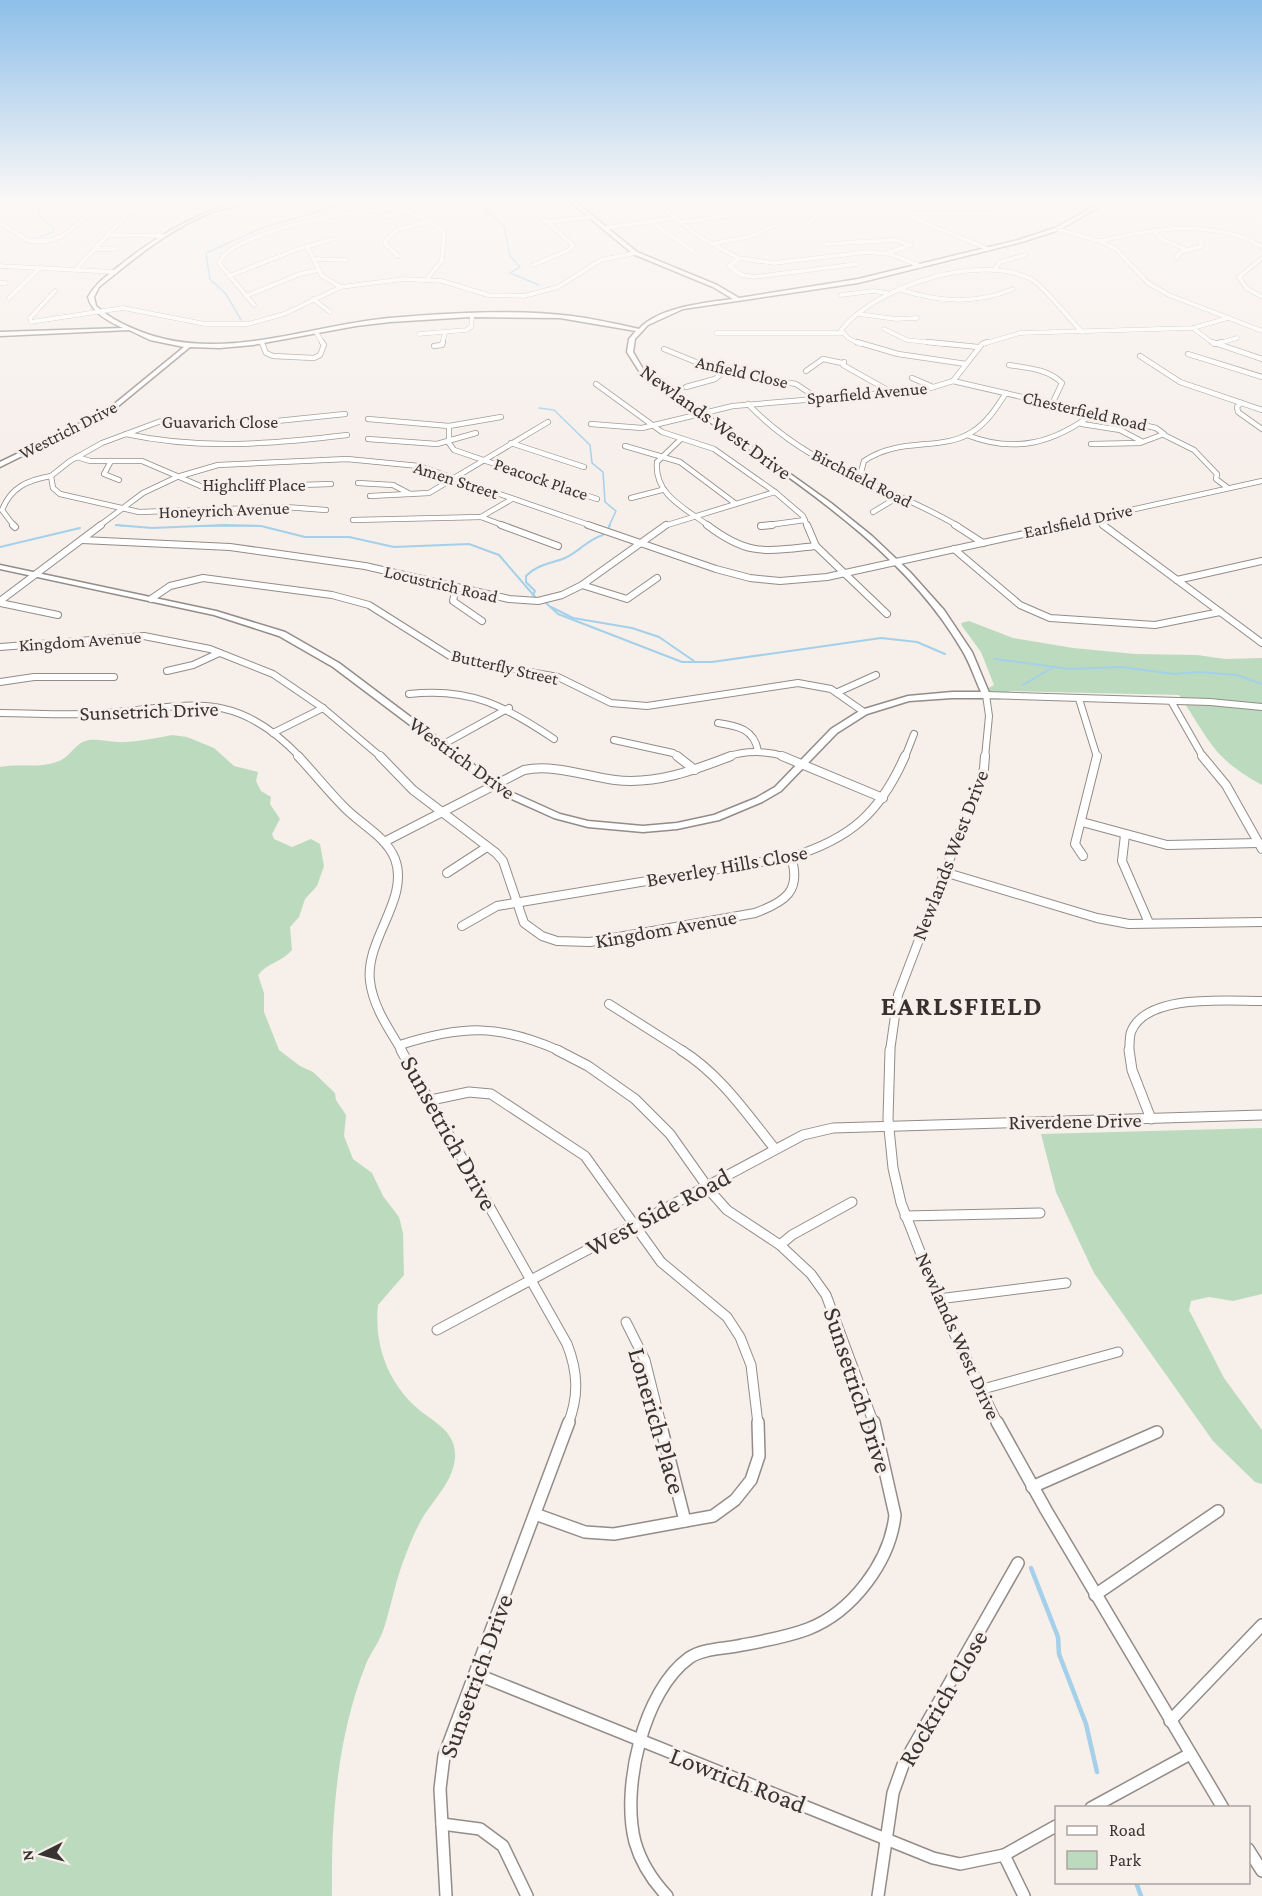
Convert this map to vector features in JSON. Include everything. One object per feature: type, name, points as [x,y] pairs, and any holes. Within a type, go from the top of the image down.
[{"type":"street","points":[[9,298],[20,287]]},
{"type":"street","points":[[97,287],[93,291],[91,302],[98,312],[127,329],[154,339],[189,345],[262,343],[369,322],[472,317],[550,316],[638,330]]},
{"type":"street","points":[[239,287],[254,305]]},
{"type":"street","points":[[246,296],[273,287]]},
{"type":"street","points":[[55,291],[30,318],[30,321],[131,309],[205,324],[230,326],[275,318],[337,287]]},
{"type":"street","points":[[459,287],[488,295],[524,296],[556,287]]},
{"type":"street","points":[[718,287],[737,299]]},
{"type":"street","name":"Newlands West Drive","points":[[815,287],[682,308],[661,316],[638,330],[630,346],[637,366],[805,486],[895,561],[927,594],[963,642],[978,670],[986,695],[989,716],[984,768],[898,995],[891,1035],[888,1126],[898,1192],[905,1216],[938,1299],[979,1390],[1032,1488],[1222,1806]]},
{"type":"street","points":[[1042,287],[1082,332]]},
{"type":"street","points":[[1156,287],[1262,331]]},
{"type":"street","points":[[1246,287],[1262,297]]},
{"type":"street","points":[[842,333],[842,326],[887,293],[898,288],[943,301],[981,299],[1012,289]]},
{"type":"street","points":[[842,295],[873,291],[887,293]]},
{"type":"street","points":[[313,299],[330,312]]},
{"type":"street","points":[[859,314],[896,320],[917,318]]},
{"type":"street","points":[[419,334],[466,330],[471,327],[472,317]]},
{"type":"street","points":[[884,329],[907,340],[978,347],[990,339],[1009,335],[1193,328],[1228,318]]},
{"type":"street","points":[[1193,328],[1215,344],[1262,359]]},
{"type":"street","points":[[0,333],[127,329]]},
{"type":"street","points":[[262,343],[266,353],[273,356],[314,358],[320,355],[324,345],[316,332]]},
{"type":"street","points":[[434,346],[442,345],[445,333]]},
{"type":"street","points":[[716,333],[842,333],[850,341],[870,348],[966,364]]},
{"type":"street","points":[[1215,344],[1237,339]]},
{"type":"street","name":"Westrich Drive","points":[[0,465],[110,411],[189,345]]},
{"type":"street","name":"Sparfield Avenue","points":[[591,424],[635,429],[748,404],[933,387],[953,381],[978,347]]},
{"type":"street","name":"Anfield Close","points":[[664,349],[707,367],[796,384],[807,389],[817,398]]},
{"type":"street","points":[[1188,354],[1262,377]]},
{"type":"street","points":[[1140,356],[1180,382],[1262,410]]},
{"type":"street","points":[[806,371],[823,359],[843,362],[891,392]]},
{"type":"street","points":[[1009,365],[1046,372],[1059,379],[1062,383],[1053,402]]},
{"type":"street","points":[[686,387],[714,379],[725,371]]},
{"type":"street","points":[[912,378],[933,387]]},
{"type":"street","name":"Chesterfield Road","points":[[953,381],[1095,412],[1163,431],[1164,435],[1114,445],[1091,444]]},
{"type":"street","points":[[596,384],[652,426],[662,432],[714,449],[775,492],[805,520],[816,546],[887,614]]},
{"type":"street","points":[[859,480],[864,461],[899,443],[926,443],[967,435],[987,419],[1006,393]]},
{"type":"street","points":[[1241,403],[1237,407],[1238,412],[1262,429]]},
{"type":"street","name":"Birchfield Road","points":[[748,404],[760,418],[824,461],[859,480],[957,523],[983,543]]},
{"type":"street","points":[[967,435],[993,445],[1020,447],[1035,444],[1082,424],[1095,412]]},
{"type":"street","name":"Guavarich Close","points":[[15,527],[2,510],[9,493],[34,479],[51,476],[60,466],[77,457],[159,421],[284,422],[345,414]]},
{"type":"street","points":[[368,419],[449,426],[501,417]]},
{"type":"street","points":[[370,496],[429,493],[548,422]]},
{"type":"street","points":[[1082,424],[1104,425],[1129,432],[1141,441]]},
{"type":"street","points":[[449,426],[449,443]]},
{"type":"street","points":[[368,439],[423,444],[449,443],[476,433]]},
{"type":"street","points":[[126,434],[149,440],[224,444],[284,443],[347,435]]},
{"type":"street","points":[[1164,435],[1194,450],[1216,474],[1216,479],[1228,488]]},
{"type":"street","points":[[681,439],[662,456],[655,468],[657,482],[662,490],[728,541],[747,549],[777,551],[816,546]]},
{"type":"street","name":"Peacock Place","points":[[449,443],[454,450],[597,499]]},
{"type":"street","points":[[511,443],[584,467]]},
{"type":"street","points":[[625,446],[680,462],[736,504]]},
{"type":"street","name":"Highcliff Place","points":[[77,457],[90,461],[142,461],[205,488],[331,484]]},
{"type":"street","name":"Amen Street","points":[[34,576],[143,493],[177,477],[228,464],[359,459],[419,466],[754,580],[800,582],[895,561]]},
{"type":"street","points":[[111,461],[105,475],[119,480]]},
{"type":"street","points":[[51,476],[53,488],[60,494],[122,508]]},
{"type":"street","name":"Earlsfield Drive","points":[[895,561],[1262,481]]},
{"type":"street","points":[[358,483],[394,486],[405,489],[410,494]]},
{"type":"street","points":[[631,498],[662,490]]},
{"type":"street","name":"Locustrich Road","points":[[82,540],[103,543],[230,547],[365,566],[508,599],[538,601],[562,595],[582,585],[667,524],[775,492]]},
{"type":"street","points":[[873,512],[898,497]]},
{"type":"street","points":[[481,518],[512,499]]},
{"type":"street","name":"Honeyrich Avenue","points":[[122,508],[147,513],[285,507],[326,510]]},
{"type":"street","points":[[353,520],[481,518],[558,546]]},
{"type":"street","points":[[1094,518],[1262,643]]},
{"type":"street","points":[[761,526],[805,520]]},
{"type":"street","points":[[954,549],[1020,605],[1050,618],[1155,625],[1220,612]]},
{"type":"street","points":[[1177,580],[1262,561]]},
{"type":"street","name":"Westrich Drive","points":[[0,567],[245,620],[300,642],[336,665],[493,784],[528,805],[588,824],[643,829],[696,823],[735,811],[777,789],[834,731],[864,712],[908,699],[986,695]]},
{"type":"street","points":[[0,602],[34,576]]},
{"type":"street","name":"Butterfly Street","points":[[151,599],[170,586],[203,578],[350,598],[382,612],[453,658],[558,677],[596,698],[623,706],[656,705],[787,683],[808,683],[838,692],[864,712]]},
{"type":"street","points":[[582,585],[627,599],[657,578]]},
{"type":"street","points":[[456,587],[453,601],[482,621]]},
{"type":"street","points":[[0,602],[58,615]]},
{"type":"street","name":"Kingdom Avenue","points":[[0,647],[144,636],[219,653],[273,674],[323,708],[373,749],[412,790],[488,847],[503,861],[524,923],[542,936],[573,943],[590,942],[755,913],[773,907],[787,897],[795,885],[797,870],[791,857]]},
{"type":"street","points":[[167,671],[193,665],[219,653]]},
{"type":"street","points":[[838,692],[876,675]]},
{"type":"street","points":[[0,682],[34,677],[114,677]]},
{"type":"street","points":[[409,694],[440,689],[483,698],[509,708],[554,739]]},
{"type":"street","points":[[986,695],[1171,701],[1262,707]]},
{"type":"street","points":[[1079,699],[1097,753],[1097,764],[1075,844],[1083,856]]},
{"type":"street","points":[[1082,822],[1167,845],[1260,846],[1226,785],[1201,754],[1171,701]]},
{"type":"street","name":"Sunsetrich Drive","points":[[0,712],[86,713],[219,706],[249,717],[273,733],[312,770],[351,815],[384,842],[397,862],[399,874],[397,886],[375,941],[367,983],[373,1000],[567,1344],[576,1364],[578,1386],[574,1409],[444,1756],[440,1789],[446,1896]]},
{"type":"street","points":[[273,733],[323,708]]},
{"type":"street","points":[[441,745],[509,708]]},
{"type":"street","points":[[718,723],[751,732],[755,736],[758,751]]},
{"type":"street","name":"Beverley Hills Close","points":[[516,903],[791,857],[817,850],[848,835],[893,785],[903,766],[914,734]]},
{"type":"street","points":[[614,740],[673,753],[695,770]]},
{"type":"street","points":[[384,842],[493,784],[524,770],[539,767],[632,781],[672,777],[736,754],[758,751],[779,754],[803,763],[882,798]]},
{"type":"street","points":[[1125,835],[1122,861],[1149,923]]},
{"type":"street","points":[[447,873],[488,847]]},
{"type":"street","points":[[944,872],[1097,918],[1129,924],[1262,922]]},
{"type":"street","points":[[462,926],[497,906],[516,903]]},
{"type":"street","points":[[1151,1119],[1129,1054],[1129,1039],[1137,1021],[1157,1008],[1174,1004],[1262,1001]]},
{"type":"street","points":[[609,1004],[702,1063],[718,1078],[775,1149]]},
{"type":"street","name":"Sunsetrich Drive","points":[[400,1046],[443,1032],[488,1028],[520,1034],[550,1046],[612,1083],[651,1112],[670,1134],[706,1188],[728,1210],[780,1245],[814,1276],[826,1294],[876,1429],[896,1515],[895,1527],[874,1570],[856,1598],[830,1620],[812,1630],[692,1656],[675,1669],[658,1694],[642,1743],[631,1797],[632,1832],[640,1859],[651,1881],[666,1896]]},
{"type":"street","points":[[431,1100],[477,1091],[491,1094],[507,1102],[585,1156],[661,1262],[700,1292],[727,1317],[740,1337],[751,1365],[759,1456],[750,1480],[735,1500],[713,1516],[614,1534],[585,1532],[535,1514]]},
{"type":"street","name":"Riverdene Drive","points":[[888,1126],[1262,1115]]},
{"type":"street","name":"West Side Road","points":[[437,1330],[706,1188],[775,1149],[820,1130],[888,1126]]},
{"type":"street","points":[[780,1245],[792,1235],[852,1202]]},
{"type":"street","points":[[905,1216],[1040,1213]]},
{"type":"street","points":[[938,1299],[1066,1283]]},
{"type":"street","name":"Lonerich Place","points":[[626,1322],[645,1360],[685,1521]]},
{"type":"street","points":[[979,1390],[1118,1352]]},
{"type":"street","points":[[1032,1488],[1158,1432]]},
{"type":"street","points":[[1095,1595],[1218,1511]]},
{"type":"street","name":"Rockrich Close","points":[[878,1896],[893,1792],[903,1765],[1018,1563]]},
{"type":"street","points":[[1170,1721],[1262,1625]]},
{"type":"street","name":"Lowrich Road","points":[[476,1674],[642,1743],[702,1764],[933,1858],[960,1864],[1004,1855],[1055,1827]]},
{"type":"street","points":[[1095,1806],[1190,1754]]},
{"type":"street","points":[[442,1824],[480,1829],[503,1846],[527,1896]]},
{"type":"street","points":[[1250,1852],[1261,1867]]},
{"type":"street","points":[[1004,1855],[1024,1896]]},
{"type":"green space","points":[[969,621],[1013,638],[1073,648],[1135,654],[1197,655],[1225,659],[1262,658],[1262,785],[1245,775],[1222,756],[1205,736],[1179,695],[1010,691],[1000,700],[969,699],[994,685],[981,652],[962,626],[961,623]]},
{"type":"green space","points":[[172,735],[187,737],[214,748],[234,766],[258,772],[256,781],[261,791],[271,797],[270,804],[280,819],[272,834],[274,839],[292,847],[311,839],[320,844],[324,866],[317,886],[305,899],[299,917],[290,927],[292,950],[258,975],[264,993],[264,1012],[279,1050],[300,1066],[313,1072],[335,1093],[336,1100],[346,1115],[344,1136],[353,1159],[372,1173],[383,1196],[399,1217],[403,1233],[404,1275],[378,1305],[378,1333],[381,1347],[390,1373],[406,1397],[442,1428],[452,1440],[455,1448],[454,1466],[447,1482],[423,1517],[412,1540],[399,1572],[387,1619],[366,1664],[348,1720],[335,1808],[332,1896],[0,1896],[0,767],[52,763],[63,759],[80,744],[89,740],[126,742]]},
{"type":"green space","points":[[1262,1128],[1262,1294],[1233,1301],[1209,1297],[1191,1301],[1189,1310],[1224,1378],[1262,1430],[1262,1484],[1255,1482],[1213,1441],[1094,1273],[1056,1192],[1041,1134]]},
{"type":"waterway","points":[[219,287],[226,294],[241,320]]},
{"type":"waterway","points":[[539,408],[554,410],[590,445],[592,463],[603,472],[605,502],[616,511],[609,526]]},
{"type":"waterway","points":[[124,526],[116,525],[152,528],[200,526]]},
{"type":"waterway","points":[[200,526],[261,526]]},
{"type":"waterway","points":[[200,526],[261,526]]},
{"type":"waterway","points":[[261,526],[305,537],[349,537],[394,547],[469,544],[499,555],[533,595]]},
{"type":"waterway","points":[[0,547],[80,528]]},
{"type":"waterway","points":[[533,595],[535,591],[526,582],[526,576],[540,567],[565,558],[603,535]]},
{"type":"waterway","points":[[533,595],[536,598]]},
{"type":"waterway","points":[[545,602],[558,614],[682,662],[712,662],[881,638],[917,642],[945,654]]},
{"type":"waterway","points":[[551,607],[573,618],[632,628],[659,637],[694,661]]},
{"type":"waterway","points":[[995,659],[1053,667]]},
{"type":"waterway","points":[[1023,685],[1053,667]]},
{"type":"waterway","points":[[1053,667],[1069,669],[1121,667],[1174,674],[1197,672],[1237,675],[1262,684]]},
{"type":"waterway","points":[[1031,1568],[1058,1637],[1059,1654],[1086,1724],[1097,1772]]},
{"type":"waterway","points":[[1137,1884],[1141,1896]]},
{"type":"district","name":"EARLSFIELD","points":[[962,1006]]}]
